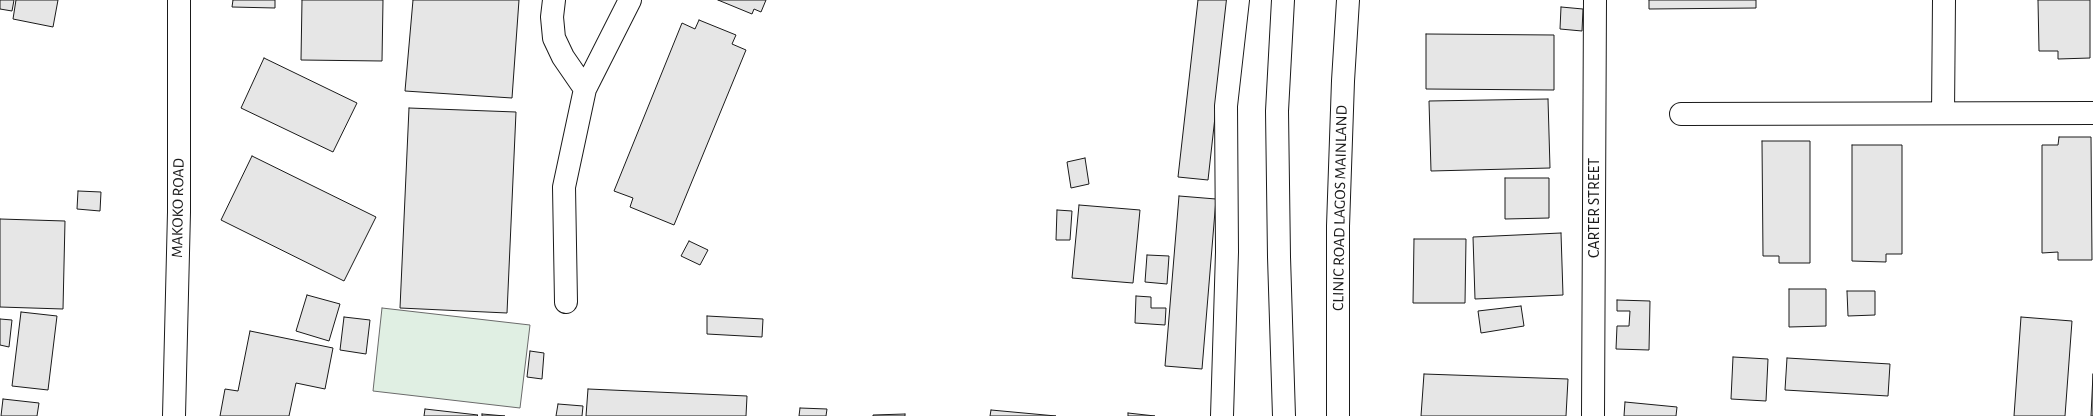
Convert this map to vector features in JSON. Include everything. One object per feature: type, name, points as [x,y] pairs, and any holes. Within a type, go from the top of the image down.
[{"type":"street","name":"MAKOKO ROAD","points":[[174,416],[179,212],[179,0]]},
{"type":"street","points":[[554,0],[552,17],[554,38],[563,57],[586,89]]},
{"type":"street","points":[[566,302],[564,187],[586,89],[630,0]]},
{"type":"street","points":[[1222,416],[1226,252],[1226,106],[1238,0]]},
{"type":"street","points":[[1283,0],[1277,111],[1279,257],[1284,416]]},
{"type":"street","name":"CLINIC ROAD LAGOS MAINLAND","points":[[1338,416],[1338,226],[1343,81],[1348,0]]},
{"type":"street","name":"CARTER STREET","points":[[1593,416],[1595,0]]},
{"type":"street","points":[[1943,113],[1944,0]]},
{"type":"street","points":[[1681,114],[2093,113]]},
{"type":"green space","points":[[382,308],[530,325],[520,408],[373,391]]},
{"type":"building","points":[[0,0],[14,0],[12,11],[0,9]]},
{"type":"building","points":[[16,0],[58,0],[53,27],[13,19]]},
{"type":"building","points":[[233,0],[275,0],[275,8],[232,7]]},
{"type":"building","points":[[302,0],[383,0],[382,61],[301,60]]},
{"type":"building","points":[[413,0],[519,0],[512,98],[405,91]]},
{"type":"building","points":[[718,0],[766,0],[761,12],[754,9],[752,14]]},
{"type":"building","points":[[1198,0],[1228,0],[1208,180],[1178,177]]},
{"type":"building","points":[[1649,0],[1756,0],[1756,8],[1649,9]]},
{"type":"building","points":[[2038,0],[2090,0],[2090,58],[2058,59],[2058,51],[2039,51]]},
{"type":"building","points":[[1561,7],[1583,9],[1582,31],[1560,29]]},
{"type":"building","points":[[699,20],[736,35],[732,44],[746,50],[674,225],[630,207],[633,198],[614,191],[682,23],[695,29]]},
{"type":"building","points":[[1426,34],[1554,35],[1554,90],[1426,89]]},
{"type":"building","points":[[264,58],[357,103],[333,152],[241,108]]},
{"type":"building","points":[[1548,99],[1550,168],[1431,171],[1429,101]]},
{"type":"building","points":[[409,108],[516,112],[507,313],[400,308]]},
{"type":"building","points":[[2059,137],[2091,137],[2092,260],[2058,260],[2058,252],[2042,253],[2042,145],[2058,145]]},
{"type":"building","points":[[1762,141],[1810,141],[1810,263],[1779,263],[1779,256],[1763,256]]},
{"type":"building","points":[[1852,145],[1902,145],[1902,254],[1886,254],[1886,262],[1852,261]]},
{"type":"building","points":[[252,156],[376,217],[344,281],[221,220]]},
{"type":"building","points":[[1085,158],[1089,184],[1071,188],[1067,162]]},
{"type":"building","points":[[1505,178],[1549,178],[1549,218],[1505,219]]},
{"type":"building","points":[[78,191],[101,192],[100,211],[77,209]]},
{"type":"building","points":[[1179,196],[1216,199],[1202,369],[1165,366]]},
{"type":"building","points":[[1079,205],[1140,210],[1133,283],[1072,278]]},
{"type":"building","points":[[1057,210],[1072,211],[1070,240],[1056,240]]},
{"type":"building","points":[[0,219],[65,221],[63,309],[0,307]]},
{"type":"building","points":[[1561,233],[1563,295],[1475,299],[1473,237]]},
{"type":"building","points":[[1414,239],[1466,239],[1465,303],[1413,303]]},
{"type":"building","points":[[689,241],[708,250],[700,265],[681,256]]},
{"type":"building","points":[[1147,255],[1169,256],[1167,284],[1145,282]]},
{"type":"building","points":[[1789,289],[1826,289],[1826,326],[1789,327]]},
{"type":"building","points":[[1847,291],[1875,291],[1875,315],[1848,316]]},
{"type":"building","points":[[307,295],[340,304],[329,341],[296,331]]},
{"type":"building","points":[[1136,296],[1151,297],[1151,308],[1166,308],[1165,325],[1135,323]]},
{"type":"building","points":[[1617,300],[1650,301],[1649,350],[1616,349],[1617,326],[1629,326],[1630,311],[1617,311]]},
{"type":"building","points":[[1521,306],[1524,326],[1481,333],[1478,311]]},
{"type":"building","points":[[21,312],[57,316],[48,390],[12,386]]},
{"type":"building","points":[[707,316],[763,319],[762,337],[707,334]]},
{"type":"building","points":[[344,317],[370,320],[366,354],[340,350]]},
{"type":"building","points":[[2021,317],[2072,321],[2065,416],[2014,416]]},
{"type":"building","points":[[0,319],[12,320],[9,347],[0,345]]},
{"type":"building","points":[[250,331],[333,348],[325,389],[296,383],[289,416],[220,416],[225,389],[238,391]]},
{"type":"building","points":[[530,351],[544,353],[542,379],[527,377]]},
{"type":"building","points":[[1733,357],[1768,359],[1766,401],[1731,399]]},
{"type":"building","points":[[1787,358],[1890,364],[1888,396],[1785,390]]},
{"type":"building","points":[[1424,374],[1568,379],[1566,416],[1421,416]]},
{"type":"building","points":[[2093,374],[2093,416],[2091,416]]},
{"type":"building","points":[[588,389],[747,396],[746,416],[586,416]]},
{"type":"building","points":[[3,399],[39,403],[37,416],[1,416]]},
{"type":"building","points":[[1625,402],[1677,407],[1676,416],[1624,416]]},
{"type":"building","points":[[558,404],[583,406],[582,416],[556,416]]},
{"type":"building","points":[[800,408],[827,409],[826,416],[799,416]]},
{"type":"building","points":[[425,409],[478,415],[424,416]]},
{"type":"building","points":[[991,410],[1056,416],[990,416]]},
{"type":"building","points":[[1128,413],[1155,416],[1128,416]]},
{"type":"building","points":[[482,414],[505,416],[482,416]]},
{"type":"building","points":[[905,414],[905,416],[873,416],[873,415]]}]
